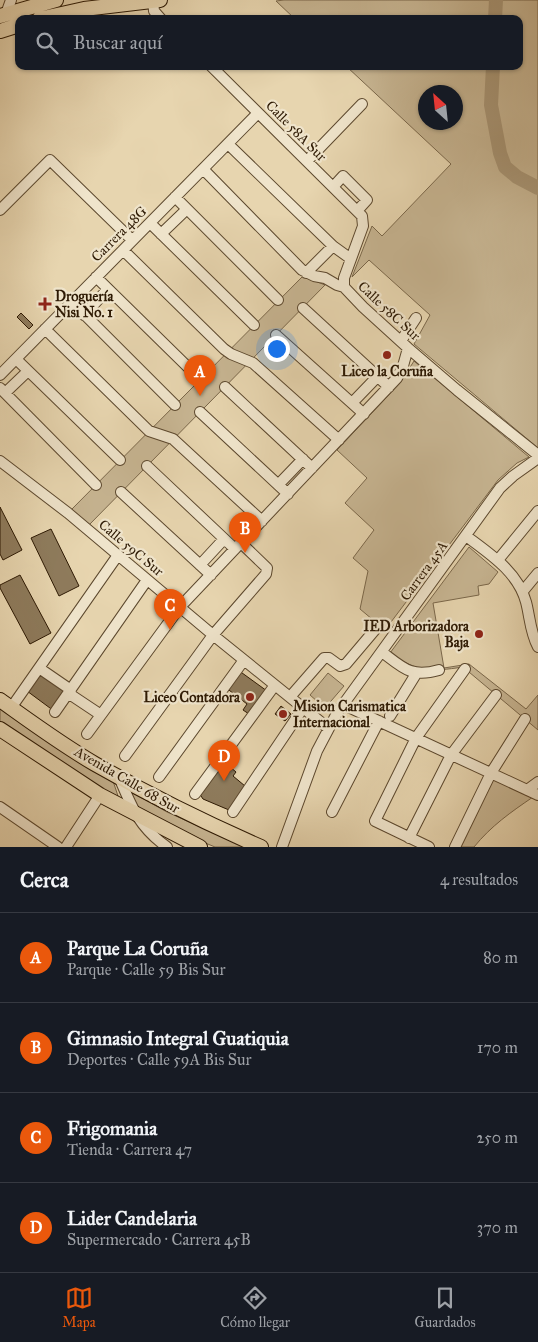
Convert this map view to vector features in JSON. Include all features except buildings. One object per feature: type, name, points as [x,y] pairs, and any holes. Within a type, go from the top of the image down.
[{"type":"main road","points":[[3,15],[56,0]]},
{"type":"main road","points":[[57,15],[84,9],[160,0]]},
{"type":"main road","points":[[0,31],[15,26]]},
{"type":"main road","name":"Avenida Calle 68 Sur","points":[[6,704],[93,763],[119,778],[164,803],[261,847]]},
{"type":"main road","name":"Avenida Calle 68 Sur","points":[[0,729],[100,795],[200,847]]},
{"type":"main road","points":[[81,782],[84,771],[93,763]]},
{"type":"street","points":[[3,15],[11,0]]},
{"type":"street","points":[[153,0],[154,11],[158,15]]},
{"type":"street","name":"Calle 58A Sur","points":[[215,70],[359,213]]},
{"type":"street","points":[[307,161],[362,104]]},
{"type":"street","name":"Carrera 48G","points":[[0,374],[258,113]]},
{"type":"street","points":[[228,144],[332,246],[351,259]]},
{"type":"street","points":[[0,210],[50,160],[132,240]]},
{"type":"street","name":"Calle 58C Sur","points":[[203,169],[306,273],[344,286],[351,295],[404,344],[538,457]]},
{"type":"street","points":[[333,187],[343,176],[367,200],[359,213],[363,226],[344,278],[344,286]]},
{"type":"street","points":[[175,197],[278,300]]},
{"type":"street","points":[[161,234],[187,209]]},
{"type":"street","points":[[150,223],[254,325]]},
{"type":"street","points":[[306,273],[332,246]]},
{"type":"street","points":[[123,250],[224,349],[253,363],[339,440]]},
{"type":"street","points":[[96,277],[200,379]]},
{"type":"street","points":[[84,314],[108,289]]},
{"type":"street","points":[[72,302],[175,404]]},
{"type":"street","points":[[303,308],[389,387]]},
{"type":"street","points":[[87,734],[180,607],[389,387],[400,373],[404,344],[416,318]]},
{"type":"street","points":[[45,329],[147,430],[154,434],[174,439],[262,521]]},
{"type":"street","points":[[276,335],[364,414]]},
{"type":"street","points":[[16,359],[120,460]]},
{"type":"street","points":[[28,370],[2,391],[96,484]]},
{"type":"street","points":[[352,404],[378,376]]},
{"type":"street","points":[[225,387],[312,468]]},
{"type":"street","points":[[200,412],[288,494]]},
{"type":"street","name":"Carrera 45A","points":[[282,847],[317,750],[328,728],[500,488],[538,457]]},
{"type":"street","points":[[278,485],[303,459]]},
{"type":"street","name":"Calle 59C Sur","points":[[3,464],[118,555],[328,728]]},
{"type":"street","points":[[125,756],[213,635],[266,574],[267,568],[238,546],[224,539],[147,466]]},
{"type":"street","points":[[121,492],[211,574]]},
{"type":"street","points":[[498,560],[538,511]]},
{"type":"street","points":[[466,536],[498,560],[523,591],[538,647]]},
{"type":"street","points":[[200,565],[224,539]]},
{"type":"street","points":[[6,704],[40,668],[118,555]]},
{"type":"street","points":[[523,591],[538,573]]},
{"type":"street","points":[[55,712],[147,580]]},
{"type":"street","points":[[290,697],[324,658],[329,658],[340,666],[346,664],[379,625]]},
{"type":"street","points":[[382,652],[404,670],[416,674],[439,670]]},
{"type":"street","points":[[159,777],[244,660]]},
{"type":"street","points":[[40,668],[101,716]]},
{"type":"street","points":[[429,847],[375,821],[416,738],[466,670]]},
{"type":"street","points":[[390,716],[416,674]]},
{"type":"street","points":[[195,794],[275,685]]},
{"type":"street","points":[[409,838],[451,755],[496,695]]},
{"type":"street","points":[[344,705],[538,795]]},
{"type":"street","points":[[234,812],[303,708]]},
{"type":"street","points":[[455,847],[491,773],[525,719]]},
{"type":"street","points":[[332,812],[379,721]]},
{"type":"street","points":[[119,778],[135,814],[149,833],[163,846]]},
{"type":"street","points":[[527,790],[538,782]]},
{"type":"street","points":[[66,847],[100,795]]},
{"type":"street","points":[[0,807],[58,847]]},
{"type":"shaded area","points":[[538,0],[538,448],[414,344],[430,315],[369,260],[352,277],[372,226],[382,236],[451,164],[350,70],[523,70],[523,15],[291,15],[276,1]]},
{"type":"shaded area","points":[[303,276],[325,285],[89,525],[71,510]]},
{"type":"shaded area","points":[[414,361],[529,457],[517,463],[498,480],[385,630],[360,609],[368,571],[353,558],[374,530],[345,503],[367,478],[337,450],[400,383]]},
{"type":"shaded area","points":[[469,547],[498,572],[489,584],[478,586],[479,595],[433,603],[444,668],[469,664],[526,709],[538,695],[538,730],[463,667],[441,670],[424,669],[408,664],[390,653]]},
{"type":"shaded area","points":[[328,673],[344,686],[325,708],[310,695]]},
{"type":"shaded area","points":[[0,708],[113,781],[119,799],[54,759],[0,722]]},
{"type":"shaded area","points":[[486,776],[533,797],[494,826],[474,847],[451,847]]},
{"type":"shaded area","points":[[131,792],[167,812],[245,847],[215,847],[203,842],[139,810]]},
{"type":"waterway","points":[[495,15],[496,0]]},
{"type":"waterway","points":[[493,70],[491,105],[500,153],[505,167],[517,177],[538,188]]},
{"type":"place","name":"Droguería Nisi No. 1","points":[[45,304]]},
{"type":"place","name":"Liceo la Coruña","points":[[387,355]]},
{"type":"place","name":"Parque La Coruña","points":[[200,396]]},
{"type":"place","name":"Gimnasio Integral Guatiquia","points":[[245,553]]},
{"type":"place","name":"Frigomania","points":[[170,630]]},
{"type":"place","name":"IED Arborizadora Baja","points":[[479,634]]},
{"type":"place","name":"Liceo Contadora","points":[[250,697]]},
{"type":"place","name":"Mision Carismatica Internacional","points":[[283,714]]},
{"type":"place","name":"Lider Candelaria","points":[[224,781]]}]
